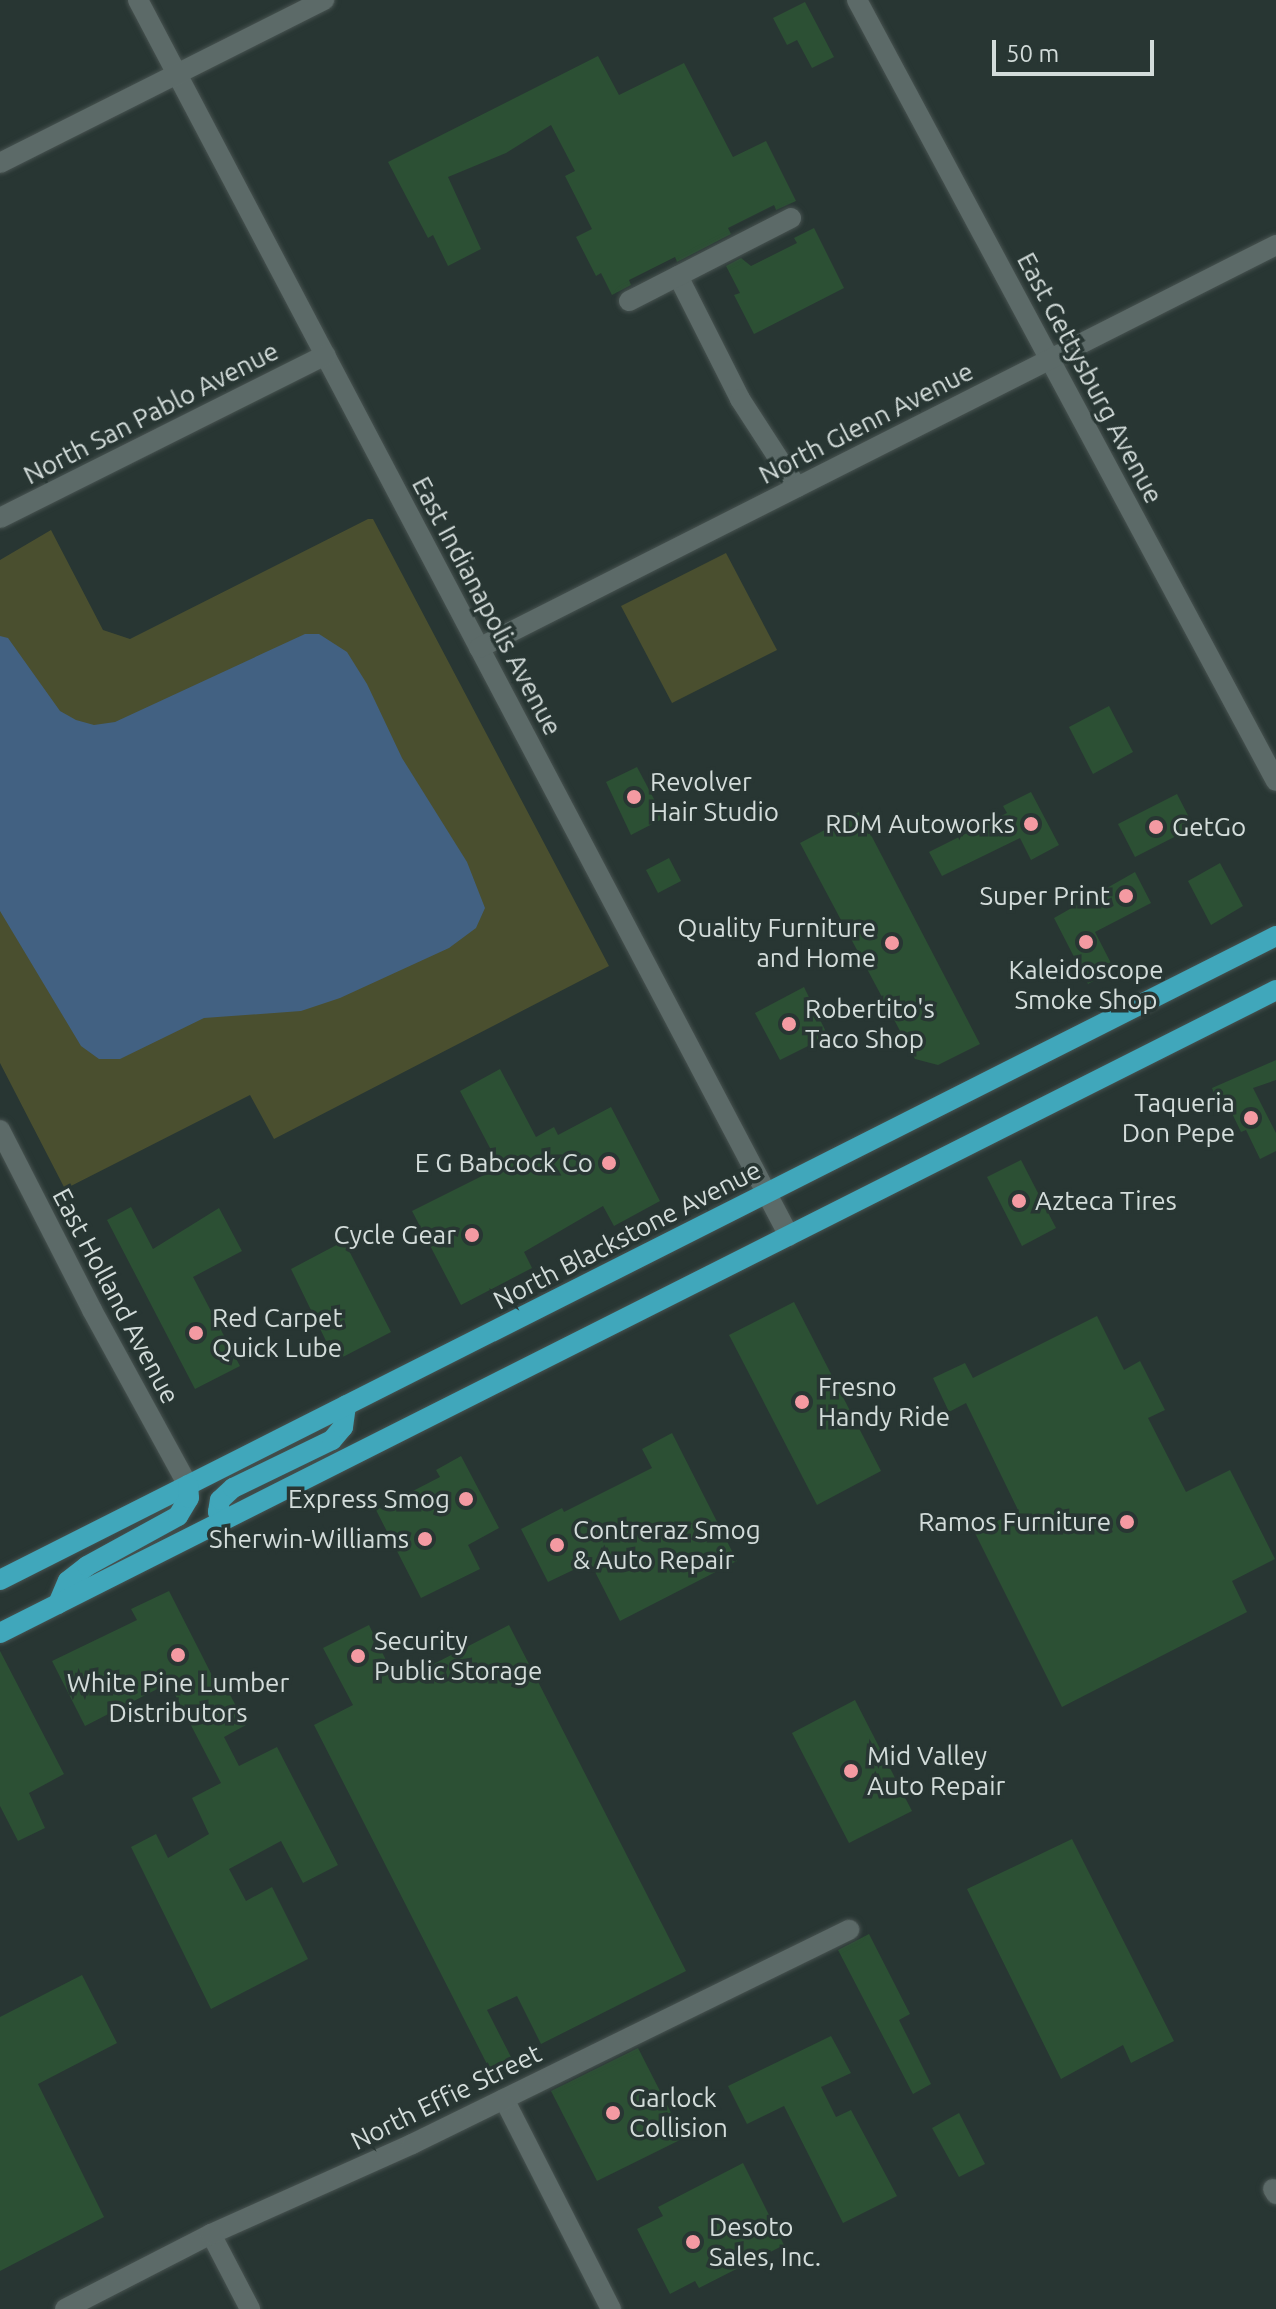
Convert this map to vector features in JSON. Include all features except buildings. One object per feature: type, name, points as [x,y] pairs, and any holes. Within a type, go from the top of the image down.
[{"type":"main road","name":"North Blackstone Avenue","points":[[0,1580],[1276,936]]},
{"type":"main road","points":[[0,1633],[1276,990]]},
{"type":"main road","points":[[222,1521],[218,1512],[220,1500],[332,1440],[343,1427],[346,1405]]},
{"type":"main road","points":[[58,1604],[68,1581],[87,1566],[178,1516],[189,1498],[188,1485]]},
{"type":"street","name":"East Indianapolis Avenue","points":[[138,0],[789,1236]]},
{"type":"street","points":[[0,163],[324,0]]},
{"type":"street","name":"East Gettysburg Avenue","points":[[857,0],[1276,781]]},
{"type":"street","points":[[629,301],[791,218]]},
{"type":"street","name":"North Glenn Avenue","points":[[479,648],[1276,245]]},
{"type":"street","points":[[678,276],[740,399],[797,487]]},
{"type":"street","name":"North San Pablo Avenue","points":[[0,518],[325,355]]},
{"type":"street","name":"East Holland Avenue","points":[[0,1130],[92,1310],[188,1485]]},
{"type":"street","name":"North Effie Street","points":[[65,2309],[211,2234],[504,2099],[849,1930]]},
{"type":"street","points":[[504,2099],[611,2309]]},
{"type":"street","points":[[211,2234],[250,2309]]},
{"type":"green space","points":[[373,519],[609,966],[274,1139],[250,1095],[65,1189],[0,1063],[0,560],[51,530],[103,630],[130,639]]},
{"type":"green space","points":[[726,553],[777,650],[672,703],[621,606]]},
{"type":"water","points":[[305,634],[319,634],[347,652],[367,684],[402,758],[467,862],[485,908],[476,928],[449,948],[340,998],[301,1011],[204,1018],[120,1059],[99,1059],[81,1046],[0,911],[0,636],[8,638],[60,711],[94,725],[115,722]]},
{"type":"place","name":"Revolver Hair Studio","points":[[634,797]]},
{"type":"place","name":"RDM Autoworks","points":[[1031,824]]},
{"type":"place","name":"GetGo","points":[[1156,827]]},
{"type":"place","name":"Super Print","points":[[1126,896]]},
{"type":"place","name":"Kaleidoscope Smoke Shop","points":[[1086,942]]},
{"type":"place","name":"Quality Furniture and Home","points":[[892,943]]},
{"type":"place","name":"Robertito's Taco Shop","points":[[789,1024]]},
{"type":"place","name":"Taqueria Don Pepe","points":[[1251,1118]]},
{"type":"place","name":"E G Babcock Co","points":[[609,1163]]},
{"type":"place","name":"Azteca Tires","points":[[1019,1201]]},
{"type":"place","name":"Cycle Gear","points":[[472,1235]]},
{"type":"place","name":"Red Carpet Quick Lube","points":[[196,1333]]},
{"type":"place","name":"Fresno Handy Ride","points":[[802,1402]]},
{"type":"place","name":"Express Smog","points":[[466,1499]]},
{"type":"place","name":"Ramos Furniture","points":[[1127,1522]]},
{"type":"place","name":"Sherwin-Williams","points":[[425,1539]]},
{"type":"place","name":"Contreraz Smog & Auto Repair","points":[[557,1545]]},
{"type":"place","name":"White Pine Lumber Distributors","points":[[178,1655]]},
{"type":"place","name":"Security Public Storage","points":[[358,1656]]},
{"type":"place","name":"Mid Valley Auto Repair","points":[[851,1771]]},
{"type":"place","name":"Garlock Collision","points":[[613,2113]]},
{"type":"place","name":"Desoto Sales, Inc.","points":[[693,2242]]}]
